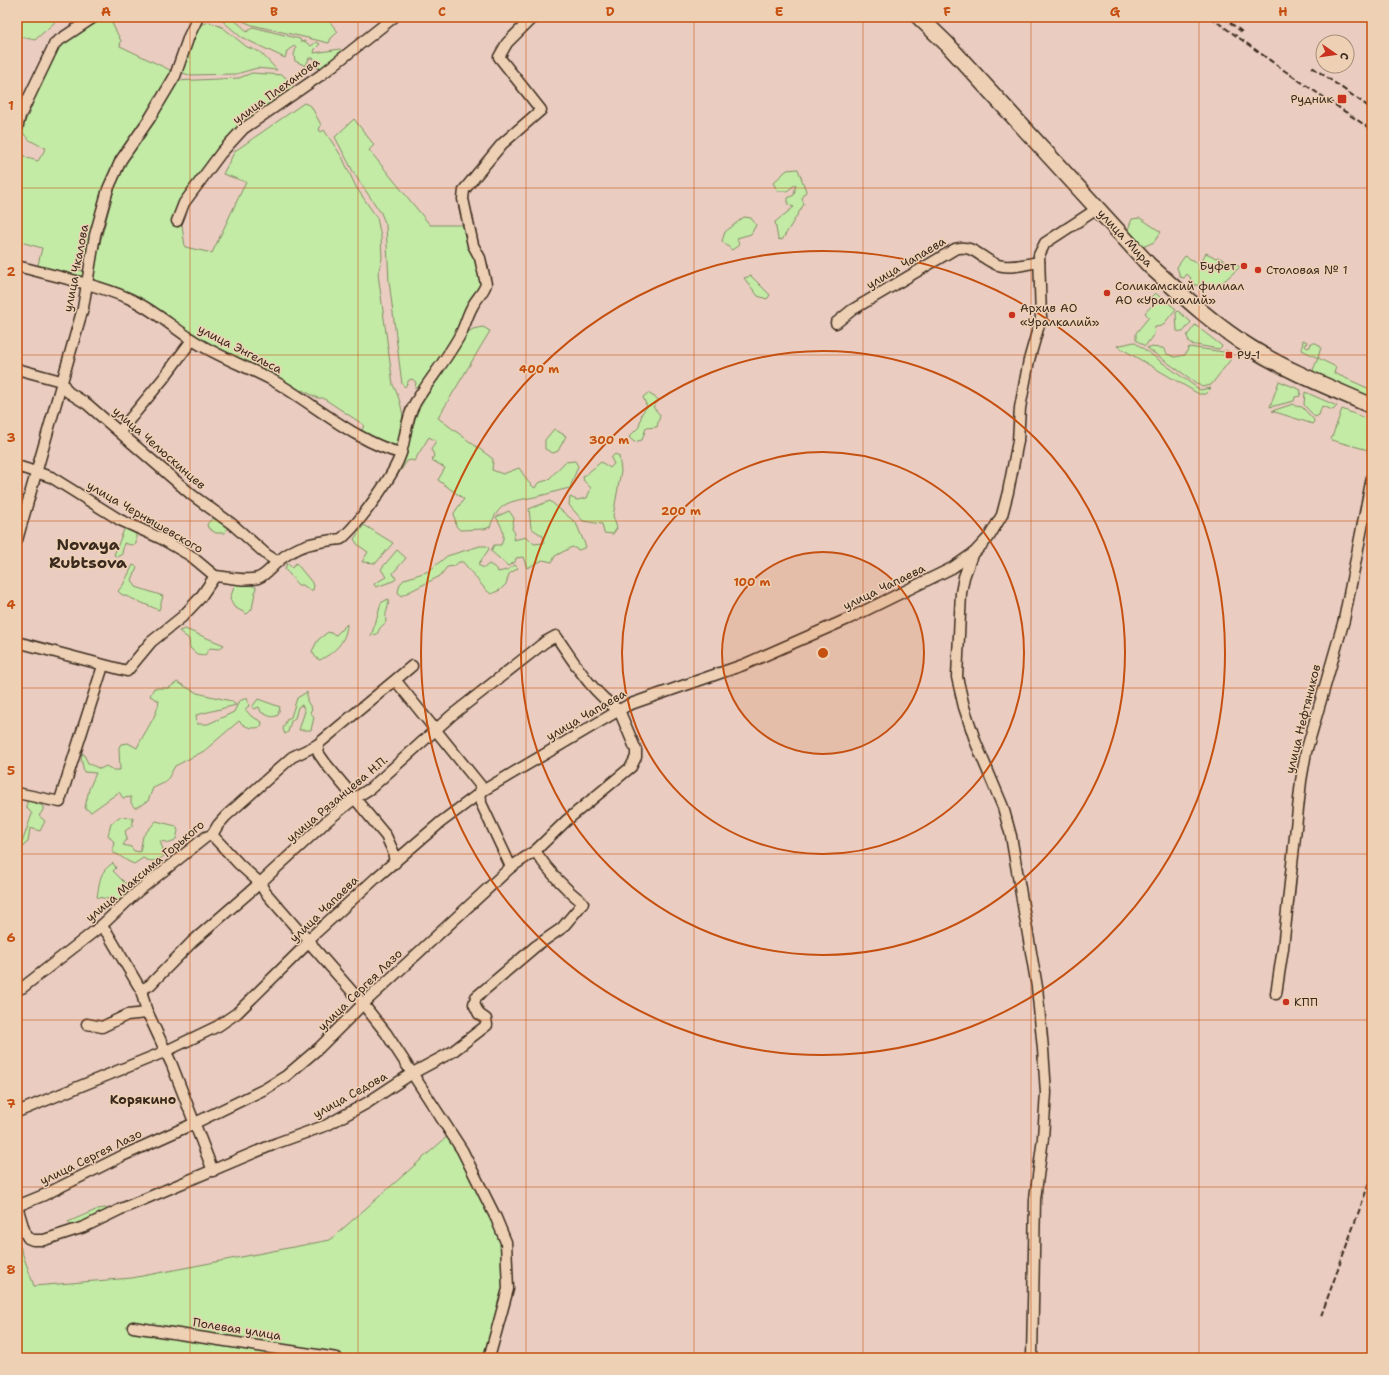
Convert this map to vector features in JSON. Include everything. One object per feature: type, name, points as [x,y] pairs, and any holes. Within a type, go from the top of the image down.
[{"type":"highway","name":"улица Мира","points":[[919,17],[947,44],[1149,265],[1178,292],[1235,337],[1264,356],[1372,406]]},
{"type":"street","points":[[17,129],[20,116],[55,43],[94,17]]},
{"type":"street","name":"улица Чкалова","points":[[17,540],[88,284],[95,235],[108,189],[121,160],[150,118],[175,76],[189,36],[198,17]]},
{"type":"street","name":"улица Плеханова","points":[[177,221],[184,203],[221,153],[243,129],[321,75],[394,17]]},
{"type":"street","points":[[17,642],[103,666],[127,671],[151,642],[182,617],[200,598],[215,576],[250,580],[260,578],[278,562],[302,546],[312,542],[343,537],[391,476],[401,453],[406,423],[415,404],[460,334],[476,299],[485,288],[486,284],[480,258],[473,245],[463,199],[464,190],[502,144],[541,110],[499,57],[507,43],[533,17]]},
{"type":"street","name":"улица Чапаева","points":[[17,1112],[164,1052],[218,1026],[237,1013],[306,945],[309,939],[377,877],[441,822],[480,793],[628,704],[743,665],[850,618],[938,575],[972,555],[990,536],[1002,515],[1008,492],[1019,433],[1020,408],[1041,318],[1039,254],[1045,243],[1098,209]]},
{"type":"street","name":"улица Чапаева","points":[[836,323],[852,310],[955,249],[961,247],[977,252],[998,265],[1039,262]]},
{"type":"street","name":"улица Энгельса","points":[[17,266],[88,284],[129,299],[165,320],[192,340],[230,361],[272,380],[314,408],[378,445],[401,453]]},
{"type":"street","points":[[120,431],[163,379],[192,340]]},
{"type":"street","points":[[17,369],[61,381]]},
{"type":"street","name":"улица Челюскинцев","points":[[61,381],[68,392],[87,404],[120,431],[192,495],[232,524],[267,555],[278,562]]},
{"type":"street","name":"улица Чернышевского","points":[[17,466],[51,478],[120,520],[160,538],[191,556],[215,576]]},
{"type":"street","name":"улица Нефтяников","points":[[1276,994],[1283,948],[1301,781],[1306,752],[1344,620],[1372,477]]},
{"type":"street","points":[[972,555],[964,576],[961,593],[957,677],[964,707],[976,743],[1003,807],[1011,836],[1037,987],[1043,1049],[1046,1093],[1043,1138],[1035,1199],[1032,1358]]},
{"type":"street","name":"улица Рязанцева Н.П.","points":[[142,990],[150,984],[192,942],[260,883],[328,820],[355,798],[371,788],[452,715],[489,688],[545,642],[556,636],[590,683],[612,706],[619,710]]},
{"type":"street","points":[[17,793],[60,800],[103,666]]},
{"type":"street","name":"улица Максима Горького","points":[[22,988],[101,926],[137,892],[206,837],[212,835],[218,825],[275,771],[292,757],[317,745],[396,681],[412,666]]},
{"type":"street","points":[[396,681],[480,785],[481,803],[511,867]]},
{"type":"street","name":"улица Сергея Лазо","points":[[17,1206],[44,1195],[122,1156],[265,1089],[286,1076],[319,1048],[363,1004],[511,867],[535,851],[566,820],[634,763],[636,750],[619,710]]},
{"type":"street","points":[[317,745],[319,754],[326,764],[388,840],[393,851],[395,863]]},
{"type":"street","points":[[212,835],[239,864],[260,883],[264,892],[299,931],[309,939],[314,948],[363,1004],[386,1034],[462,1150],[496,1218],[506,1242],[508,1289],[489,1358]]},
{"type":"street","name":"улица Седова","points":[[17,1206],[28,1238],[44,1240],[84,1227],[121,1209],[277,1143],[327,1125],[367,1103],[411,1074],[452,1052],[487,1025],[486,1019],[479,1014],[474,1004],[476,997],[536,946],[562,928],[583,903],[546,869],[535,851]]},
{"type":"street","points":[[101,926],[108,934],[142,990],[147,1013],[164,1052],[172,1065],[213,1171]]},
{"type":"street","points":[[87,1024],[102,1027],[127,1015],[147,1013]]},
{"type":"street","name":"Полевая улица","points":[[133,1326],[337,1358]]},
{"type":"green space","points":[[17,17],[58,17],[56,21],[35,40],[17,36]]},
{"type":"green space","points":[[104,17],[109,17],[121,41],[120,46],[170,70],[170,76],[132,135],[115,158],[89,237],[86,263],[80,262],[78,270],[85,271],[81,280],[78,279],[79,276],[44,271],[38,265],[42,248],[21,242],[17,255],[17,151],[27,158],[38,161],[46,148],[26,137],[23,131],[23,126],[32,106],[33,97],[55,50],[63,43]]},
{"type":"green space","points":[[218,17],[227,18],[234,21],[241,25],[247,32],[253,27],[300,39],[301,42],[304,41],[311,46],[316,42],[320,44],[315,49],[314,53],[340,49],[343,52],[322,68],[317,68],[317,62],[313,58],[309,58],[306,66],[295,61],[294,55],[296,48],[294,46],[287,51],[285,58],[241,37]]},
{"type":"green space","points":[[234,17],[326,17],[338,32],[331,38],[329,43],[252,25]]},
{"type":"green space","points":[[209,22],[222,27],[247,47],[260,52],[277,70],[257,68],[236,74],[189,75],[180,72],[200,25]]},
{"type":"green space","points":[[252,73],[283,75],[296,89],[209,163],[173,215],[174,222],[182,225],[185,247],[212,253],[246,182],[223,174],[235,151],[304,103],[311,106],[321,125],[319,130],[321,132],[324,130],[342,157],[356,187],[377,218],[381,237],[382,258],[378,274],[393,385],[399,400],[403,417],[402,434],[399,442],[394,448],[361,433],[364,425],[323,398],[318,398],[302,390],[300,393],[229,357],[95,282],[93,270],[116,182],[128,153],[176,81],[239,78]]},
{"type":"green space","points":[[354,119],[374,145],[369,150],[430,225],[466,225],[470,247],[482,281],[480,289],[457,335],[421,387],[415,388],[416,382],[412,379],[409,380],[405,387],[402,384],[389,281],[386,225],[381,213],[355,175],[335,137]]},
{"type":"green space","points":[[798,169],[806,191],[802,199],[804,204],[782,240],[778,239],[775,222],[794,207],[788,205],[788,198],[794,195],[796,184],[787,191],[778,191],[773,183],[787,170]]},
{"type":"green space","points":[[744,217],[751,218],[756,225],[751,234],[737,238],[739,245],[732,250],[722,241],[725,232]]},
{"type":"green space","points":[[1140,218],[1161,232],[1154,242],[1145,246],[1136,243],[1127,232],[1132,219]]},
{"type":"green space","points":[[1206,253],[1216,258],[1218,257],[1234,266],[1235,264],[1240,267],[1217,287],[1195,285],[1188,282],[1191,278],[1187,274],[1184,278],[1180,277],[1177,267],[1185,256],[1199,264]]},
{"type":"green space","points":[[751,276],[770,295],[767,299],[758,296],[744,278]]},
{"type":"green space","points":[[1155,293],[1176,309],[1162,326],[1155,327],[1154,334],[1145,346],[1136,340],[1136,333],[1149,317],[1145,313],[1154,303],[1149,299]]},
{"type":"green space","points":[[1178,311],[1191,322],[1183,332],[1177,331],[1176,313]]},
{"type":"green space","points":[[1195,325],[1222,346],[1219,349],[1190,344],[1187,336]]},
{"type":"green space","points":[[483,327],[490,331],[438,418],[493,459],[492,470],[503,474],[519,468],[528,482],[535,488],[538,483],[548,480],[565,462],[575,461],[578,466],[570,488],[509,503],[498,511],[490,527],[484,529],[460,530],[456,526],[454,513],[464,499],[438,480],[445,468],[432,460],[434,455],[431,449],[436,441],[429,437],[414,461],[407,461],[397,476],[395,474],[411,416],[462,336],[473,329]]},
{"type":"green space","points":[[1303,340],[1307,342],[1305,346],[1307,348],[1310,347],[1311,343],[1316,343],[1321,347],[1318,358],[1302,350]]},
{"type":"green space","points":[[1134,342],[1200,390],[1211,388],[1205,394],[1199,394],[1117,346]]},
{"type":"green space","points":[[1189,347],[1224,352],[1226,350],[1228,351],[1226,355],[1231,359],[1211,385],[1202,387],[1147,348],[1163,348],[1167,354],[1175,357],[1185,355]]},
{"type":"green space","points":[[1318,358],[1336,367],[1334,373],[1372,390],[1372,399],[1314,374],[1313,370]]},
{"type":"green space","points":[[1279,381],[1301,390],[1300,396],[1295,397],[1294,401],[1270,407]]},
{"type":"green space","points":[[1305,392],[1337,406],[1333,410],[1322,406],[1319,415],[1315,417],[1304,405]]},
{"type":"green space","points":[[648,393],[659,400],[653,407],[660,415],[657,427],[646,428],[642,440],[634,442],[629,437],[639,427],[642,413],[647,407],[643,397]]},
{"type":"green space","points":[[1293,404],[1295,406],[1302,407],[1314,420],[1313,424],[1272,411]]},
{"type":"green space","points":[[1342,409],[1372,421],[1372,451],[1331,440]]},
{"type":"green space","points":[[554,429],[566,436],[558,451],[553,453],[545,449],[545,440]]},
{"type":"green space","points":[[615,454],[619,456],[621,471],[613,516],[617,528],[613,534],[604,533],[602,524],[583,521],[569,505],[570,497],[577,500],[587,498],[591,488],[584,481],[583,477],[601,462],[610,468],[614,464],[611,458]]},
{"type":"green space","points":[[550,501],[576,523],[586,547],[579,550],[572,547],[555,556],[552,562],[543,560],[527,568],[523,557],[516,558],[515,562],[508,566],[491,551],[494,545],[501,545],[503,537],[502,527],[496,517],[509,511],[514,518],[512,529],[515,533],[513,540],[527,537],[534,544],[544,543],[543,536],[531,528],[529,509]]},
{"type":"green space","points":[[213,518],[228,527],[225,533],[216,533],[208,528],[207,524]]},
{"type":"green space","points":[[364,525],[393,543],[376,563],[362,562],[368,552],[358,545],[354,539]]},
{"type":"green space","points":[[125,527],[136,534],[136,544],[131,545],[124,543],[122,554],[117,557],[114,555]]},
{"type":"green space","points":[[480,546],[487,546],[489,549],[478,565],[484,568],[489,564],[497,569],[498,572],[507,570],[515,565],[518,568],[509,574],[506,584],[500,590],[491,594],[485,589],[463,562],[459,562],[454,566],[447,567],[440,576],[401,596],[398,592],[400,584],[405,579],[429,571],[447,556]]},
{"type":"green space","points":[[397,550],[406,558],[393,573],[396,579],[376,587],[374,584],[386,577],[381,569]]},
{"type":"green space","points":[[287,563],[292,568],[296,563],[314,585],[313,590],[310,590],[303,585],[298,585],[285,570]]},
{"type":"green space","points":[[133,565],[137,567],[132,580],[136,587],[163,596],[159,610],[121,594],[118,591],[123,585]]},
{"type":"green space","points":[[235,584],[256,587],[252,609],[247,614],[234,607],[230,599]]},
{"type":"green space","points":[[388,599],[386,622],[377,634],[371,636],[381,603]]},
{"type":"green space","points":[[347,624],[344,636],[339,646],[320,660],[316,658],[312,651],[318,640],[328,632],[336,635]]},
{"type":"green space","points":[[185,629],[224,645],[219,649],[210,648],[205,655],[197,654],[190,648],[189,639],[179,631]]},
{"type":"green space","points":[[177,682],[197,693],[231,701],[236,705],[196,715],[197,724],[208,724],[234,712],[239,701],[247,698],[249,706],[245,709],[251,716],[262,722],[261,727],[249,727],[239,721],[204,751],[175,766],[166,782],[153,788],[148,801],[135,808],[131,803],[131,797],[123,798],[119,792],[91,812],[85,808],[89,789],[96,773],[84,772],[81,757],[83,753],[88,763],[100,769],[106,766],[113,770],[120,770],[119,747],[121,744],[128,743],[137,748],[156,712],[159,701],[150,696],[154,688],[169,688]]},
{"type":"green space","points":[[307,692],[307,701],[312,709],[310,712],[314,717],[311,730],[299,730],[305,711],[302,705],[298,707],[295,718],[291,721],[288,732],[285,734],[283,729],[287,719],[291,717],[297,698]]},
{"type":"green space","points":[[258,699],[280,707],[278,715],[272,717],[261,712],[259,707],[254,709],[252,707]]},
{"type":"green space","points":[[27,800],[43,806],[43,810],[39,816],[45,821],[40,831],[30,828],[28,842],[24,845],[17,857],[17,846],[23,840],[32,814],[27,808]]},
{"type":"green space","points":[[119,817],[133,818],[132,826],[125,831],[127,839],[123,845],[131,847],[134,851],[140,852],[143,836],[156,821],[176,826],[178,831],[176,839],[171,843],[160,841],[165,855],[160,859],[152,861],[143,858],[134,864],[112,852],[114,842],[108,835],[111,824]]},
{"type":"green space","points":[[113,863],[116,868],[113,871],[130,888],[126,898],[122,901],[97,897],[103,873],[108,866]]},
{"type":"green space","points":[[449,1135],[489,1201],[503,1251],[504,1282],[488,1358],[17,1358],[17,1238],[34,1286],[132,1278],[330,1240]]},
{"type":"green space","points":[[105,1208],[110,1211],[109,1213],[72,1226],[68,1222],[98,1209]]},
{"type":"railway","points":[[1210,17],[1285,71],[1372,130]]},
{"type":"railway","points":[[1223,17],[1242,32]]},
{"type":"railway","points":[[1312,67],[1372,109]]},
{"type":"railway","points":[[1321,1316],[1372,1175]]},
{"type":"place","name":"Рудник","points":[[1342,99]]},
{"type":"place","name":"Буфет","points":[[1244,266]]},
{"type":"place","name":"Столовая № 1","points":[[1258,270]]},
{"type":"place","name":"Соликамский филиал АО «Уралкалий»","points":[[1107,293]]},
{"type":"place","name":"Архив АО «Уралкалий»","points":[[1012,315]]},
{"type":"place","name":"РУ-1","points":[[1229,355]]},
{"type":"place","name":"КПП","points":[[1286,1002]]},
{"type":"district","name":"Novaya Rubtsova","points":[[88,553]]},
{"type":"district","name":"Корякино","points":[[143,1099]]}]
